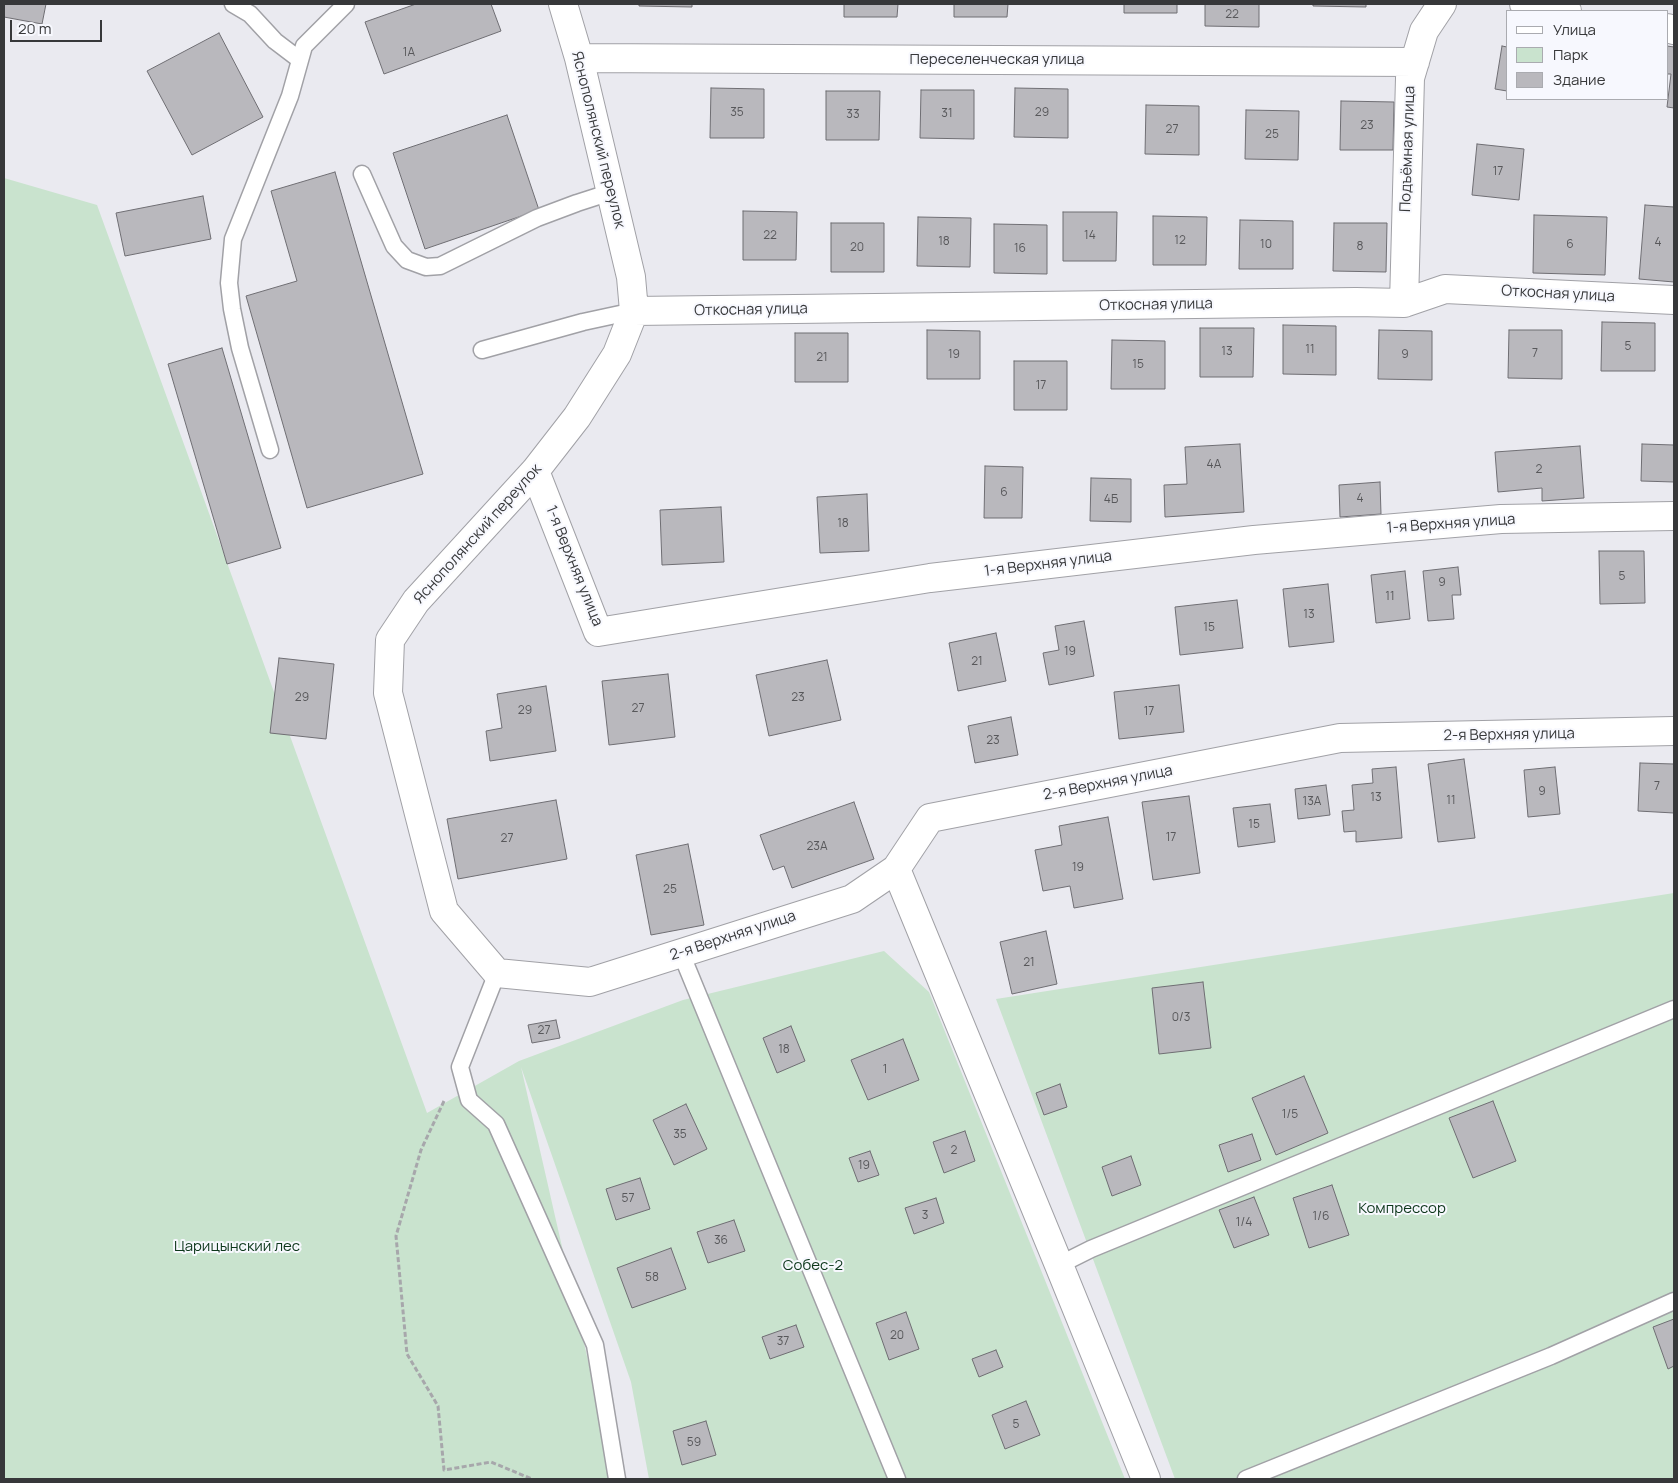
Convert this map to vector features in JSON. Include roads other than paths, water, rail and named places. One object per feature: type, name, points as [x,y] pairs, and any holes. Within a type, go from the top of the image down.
[{"type":"street","name":"Яснополянский переулок","points":[[497,973],[444,911],[388,693],[390,640],[416,601],[535,471],[577,417],[617,354],[634,312],[631,277],[579,58],[562,4]]},
{"type":"street","name":"Подъёмная улица","points":[[1404,302],[1410,78],[1424,31],[1442,4]]},
{"type":"street","points":[[1524,4],[1562,10]]},
{"type":"street","name":"Переселенческая улица","points":[[579,58],[1414,62]]},
{"type":"street","name":"Откосная улица","points":[[634,312],[1404,302],[1445,288],[1674,300]]},
{"type":"street","name":"1-я Верхняя улица","points":[[535,471],[598,632],[930,578],[1254,540],[1501,519],[1674,516]]},
{"type":"street","name":"2-я Верхняя улица","points":[[497,973],[590,982],[852,899],[896,868],[930,818],[1340,738],[1674,732]]},
{"type":"street","points":[[896,868],[1146,1479]]},
{"type":"lane","points":[[233,4],[250,14],[275,41],[300,60]]},
{"type":"lane","points":[[270,450],[252,382],[240,348],[232,310],[229,282],[233,239],[290,96],[304,46],[346,4]]},
{"type":"lane","points":[[362,174],[394,246],[407,260],[426,267],[440,266],[536,218],[611,192]]},
{"type":"lane","points":[[482,350],[583,322],[634,312]]},
{"type":"lane","points":[[681,953],[897,1479]]},
{"type":"lane","points":[[497,973],[460,1067],[469,1100],[496,1124],[594,1345],[617,1479]]},
{"type":"lane","points":[[1060,1265],[1090,1249],[1674,1009]]},
{"type":"lane","points":[[1246,1479],[1551,1356],[1674,1302]]},
{"type":"park label","name":"Компрессор","points":[[1402,1209]]},
{"type":"park label","name":"Царицынский лес","points":[[237,1247]]},
{"type":"park label","name":"Собес-2","points":[[813,1266]]}]
